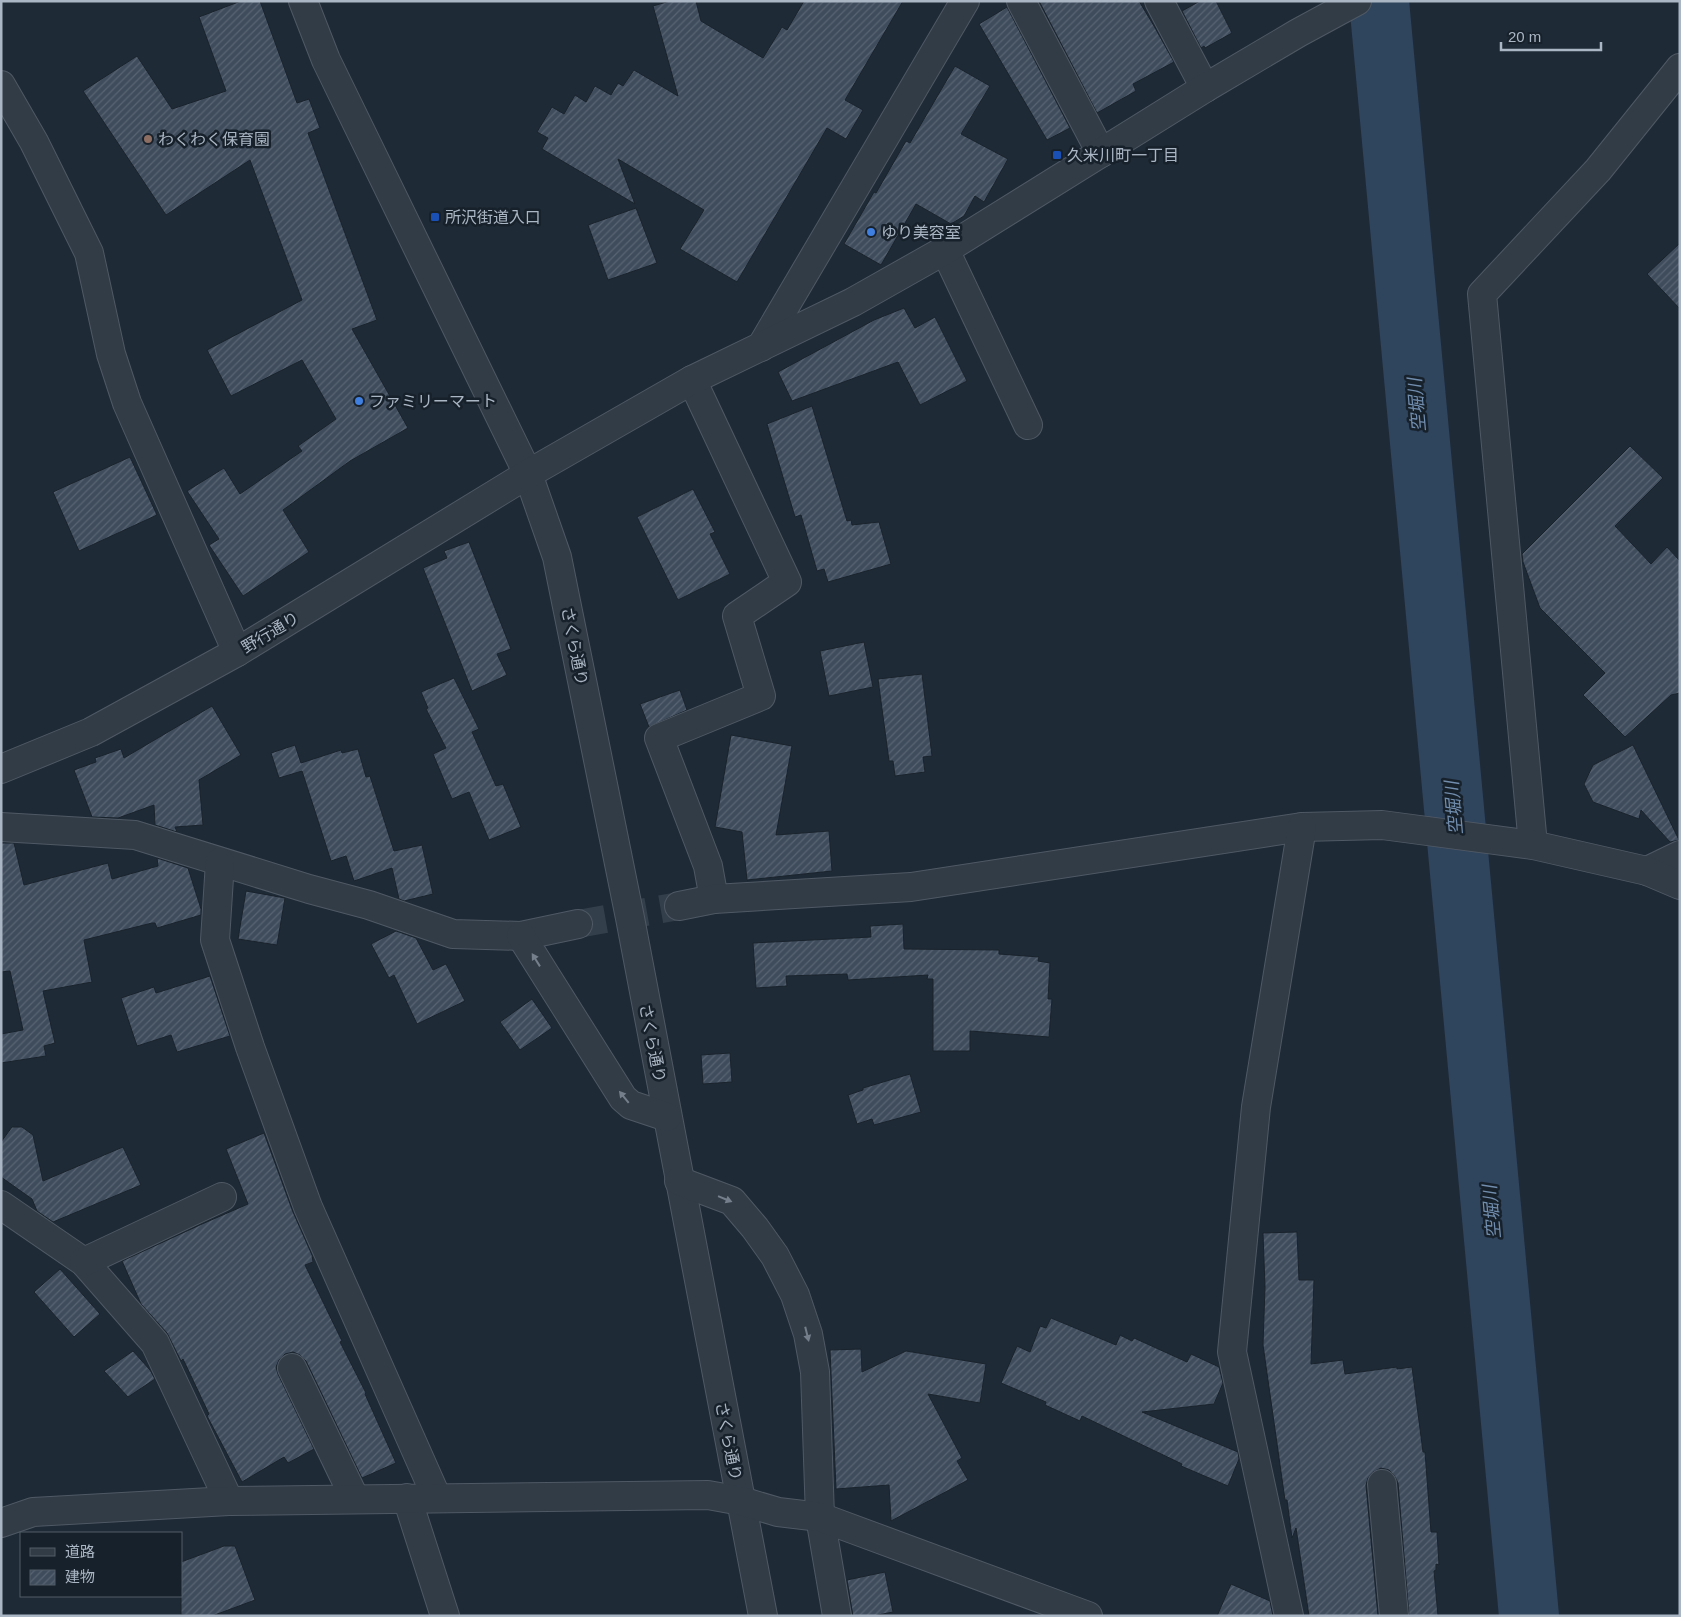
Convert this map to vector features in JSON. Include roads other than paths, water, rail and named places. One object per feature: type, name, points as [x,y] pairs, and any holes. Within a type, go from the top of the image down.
[{"type":"street","name":"さくら通り","points":[[303,1],[326,60],[528,474],[557,558],[630,918],[763,1616]]},
{"type":"street","points":[[761,347],[965,1]]},
{"type":"street","points":[[1021,1],[1101,153]]},
{"type":"street","points":[[1160,1],[1205,88]]},
{"type":"street","name":"野行通り","points":[[1,769],[91,732],[237,652],[528,474],[692,380],[853,302],[944,250],[1205,88],[1298,33],[1357,1]]},
{"type":"street","points":[[1528,844],[1482,294],[1598,170],[1680,68]]},
{"type":"street","points":[[1,85],[34,142],[89,253],[111,354],[127,402],[237,652]]},
{"type":"street","points":[[944,250],[1028,425]]},
{"type":"street","points":[[692,380],[787,582],[737,616],[761,696],[659,738],[708,866],[714,900]]},
{"type":"street","points":[[679,906],[714,900],[911,887],[1302,827],[1382,825],[1528,844],[1647,871],[1680,885]]},
{"type":"street","points":[[1,827],[136,835],[309,890],[369,905],[453,934],[521,936],[578,924]]},
{"type":"street","points":[[1289,1616],[1232,1352],[1256,1107],[1302,827]]},
{"type":"street","points":[[1647,871],[1680,855]]},
{"type":"street","points":[[220,862],[215,940],[250,1047],[308,1207],[437,1498]]},
{"type":"street","points":[[521,936],[623,1098],[631,1105],[667,1116]]},
{"type":"street","points":[[679,1181],[732,1201],[775,1256],[795,1295],[808,1334],[815,1372],[820,1517],[837,1616]]},
{"type":"street","points":[[84,1262],[222,1197]]},
{"type":"street","points":[[1,1206],[84,1262],[155,1343],[229,1501]]},
{"type":"street","points":[[292,1368],[355,1499]]},
{"type":"street","points":[[1382,1484],[1394,1616]]},
{"type":"street","points":[[1,1522],[33,1512],[229,1501],[708,1495],[741,1501],[778,1512],[820,1517],[1088,1616]]},
{"type":"street","points":[[407,1498],[445,1616]]},
{"type":"waterway","name":"空堀川","points":[[1379,1],[1529,1616]]},
{"type":"tunnel","points":[[578,924],[679,906]]},
{"type":"place","name":"わくわく保育園","points":[[148,139]]},
{"type":"place","name":"久米川町一丁目","points":[[1057,155]]},
{"type":"place","name":"所沢街道入口","points":[[435,217]]},
{"type":"place","name":"ゆり美容室","points":[[871,232]]},
{"type":"place","name":"ファミリーマート","points":[[359,401]]}]
